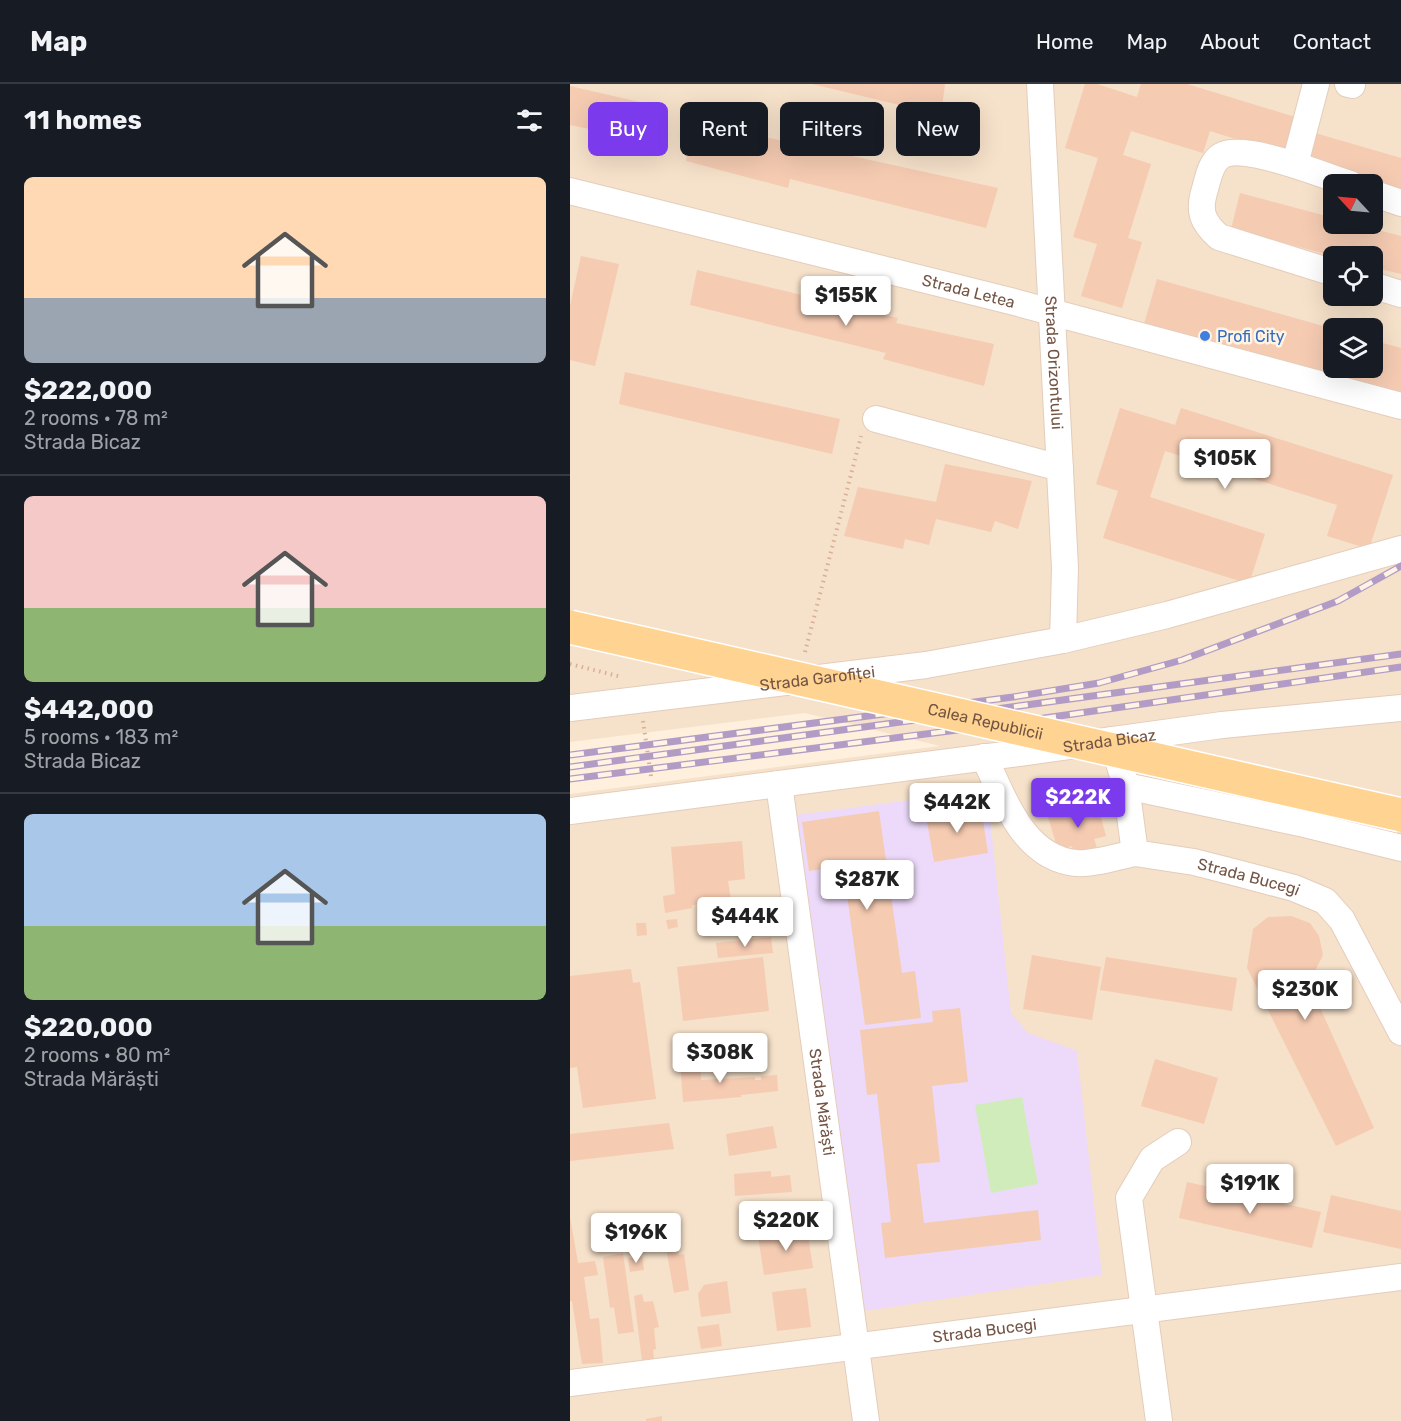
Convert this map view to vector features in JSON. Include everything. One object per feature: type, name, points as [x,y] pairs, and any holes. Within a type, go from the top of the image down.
[{"type":"main road","name":"Calea Republicii","points":[[570,627],[1401,815]]},
{"type":"street","name":"Strada Orizontului","points":[[1040,84],[1065,568],[1063,640]]},
{"type":"street","points":[[1295,165],[1316,84]]},
{"type":"street","points":[[1323,175],[1295,165],[1241,152],[1221,156],[1211,168],[1200,205],[1207,226],[1219,237],[1323,270]]},
{"type":"street","name":"Strada Letea","points":[[570,191],[1050,312],[1401,406]]},
{"type":"street","points":[[1383,196],[1401,203]]},
{"type":"street","points":[[1383,288],[1401,294]]},
{"type":"street","points":[[876,419],[1060,468]]},
{"type":"street","points":[[1063,640],[1178,612],[1401,549]]},
{"type":"street","name":"Strada Garofiței","points":[[570,708],[926,665],[1063,640]]},
{"type":"street","name":"Strada Bicaz","points":[[570,811],[1222,725],[1401,708]]},
{"type":"street","points":[[984,757],[1017,825],[1035,846],[1059,859],[1077,864],[1135,853],[1126,786],[1112,740]]},
{"type":"street","name":"Strada Mărăști","points":[[779,784],[866,1421]]},
{"type":"street","points":[[1126,786],[1300,823],[1401,848]]},
{"type":"street","name":"Strada Bucegi","points":[[1135,853],[1206,865],[1294,888],[1324,901],[1342,920],[1401,1032]]},
{"type":"street","points":[[1159,1421],[1129,1198],[1152,1159],[1178,1142]]},
{"type":"street","name":"Strada Bucegi","points":[[570,1383],[1401,1277]]},
{"type":"path","points":[[802,662],[864,423],[876,419]]},
{"type":"path","points":[[641,700],[654,800]]},
{"type":"shaded area","points":[[570,84],[1401,84],[1401,1421],[570,1421],[570,794],[940,746],[805,713],[570,742]]},
{"type":"shaded area","points":[[987,790],[1011,1013],[1028,1033],[1077,1051],[1102,1275],[865,1311],[796,815]]},
{"type":"green space","points":[[1022,1097],[1038,1184],[991,1193],[975,1105]]},
{"type":"building","points":[[812,84],[945,84],[943,102],[896,102],[896,104]]},
{"type":"building","points":[[1085,84],[1097,84],[1137,97],[1141,84],[1187,84],[1295,117],[1283,154],[1210,131],[1203,153],[1131,131],[1123,155],[1151,164],[1128,238],[1142,242],[1122,308],[1081,296],[1097,244],[1073,237],[1098,158],[1065,148]]},
{"type":"building","points":[[570,86],[639,102],[588,102],[588,129],[570,125]]},
{"type":"building","points":[[1315,133],[1401,158],[1401,195],[1383,190],[1383,174],[1329,174],[1305,167]]},
{"type":"building","points":[[768,137],[780,140],[780,156],[852,156],[998,188],[986,228],[790,179],[788,188],[686,161],[687,156],[768,156]]},
{"type":"building","points":[[1240,193],[1323,215],[1323,234],[1383,234],[1383,231],[1401,236],[1401,274],[1383,270],[1383,246],[1323,246],[1323,253],[1231,229]]},
{"type":"building","points":[[581,256],[619,264],[595,366],[570,360],[570,306]]},
{"type":"building","points":[[697,270],[898,318],[896,323],[994,344],[984,386],[883,359],[886,353],[690,305]]},
{"type":"building","points":[[1157,279],[1323,326],[1323,374],[1144,324]]},
{"type":"building","points":[[1383,343],[1401,348],[1401,396],[1337,378],[1383,378]]},
{"type":"building","points":[[625,372],[840,419],[832,454],[619,404]]},
{"type":"building","points":[[1120,408],[1175,425],[1181,408],[1393,475],[1369,549],[1327,536],[1337,505],[1165,451],[1150,497],[1265,534],[1249,584],[1103,538],[1118,491],[1096,484]]},
{"type":"building","points":[[945,464],[1032,481],[1018,529],[995,521],[991,532],[936,519],[929,545],[905,539],[903,549],[844,536],[858,487],[936,502]]},
{"type":"building","points":[[1097,803],[1106,836],[1094,839],[1098,851],[1075,857],[1072,846],[1058,850],[1048,817]]},
{"type":"building","points":[[981,807],[988,853],[934,862],[926,816]]},
{"type":"building","points":[[879,811],[902,973],[915,971],[921,1018],[865,1025],[843,866],[809,871],[802,822]]},
{"type":"building","points":[[742,841],[745,879],[728,881],[731,900],[692,905],[692,908],[665,913],[663,896],[675,894],[671,847]]},
{"type":"building","points":[[1291,916],[1310,923],[1319,936],[1323,955],[1309,983],[1374,1128],[1336,1146],[1247,968],[1253,929],[1268,917]]},
{"type":"building","points":[[752,917],[755,936],[743,938],[740,919]]},
{"type":"building","points":[[677,919],[678,927],[668,929],[666,920]]},
{"type":"building","points":[[636,923],[646,923],[647,935],[637,936]]},
{"type":"building","points":[[771,937],[773,953],[718,958],[716,943]]},
{"type":"building","points":[[1032,955],[1101,967],[1092,1020],[1023,1009]]},
{"type":"building","points":[[763,957],[769,1011],[683,1021],[677,967]]},
{"type":"building","points":[[1106,957],[1237,978],[1232,1011],[1100,990]]},
{"type":"building","points":[[631,969],[633,983],[640,982],[656,1099],[583,1108],[577,1067],[570,1068],[570,976]]},
{"type":"building","points":[[960,1008],[968,1082],[932,1086],[940,1162],[917,1164],[924,1223],[1038,1210],[1041,1240],[885,1258],[881,1223],[891,1222],[877,1094],[867,1095],[860,1030],[933,1022],[932,1011]]},
{"type":"building","points":[[700,1058],[701,1080],[755,1077],[755,1080],[761,1080],[761,1076],[777,1075],[778,1091],[683,1102],[680,1059]]},
{"type":"building","points":[[1155,1059],[1218,1078],[1204,1124],[1141,1106]]},
{"type":"building","points":[[669,1123],[674,1149],[570,1161],[570,1134]]},
{"type":"building","points":[[773,1126],[777,1148],[729,1156],[726,1134]]},
{"type":"building","points":[[771,1171],[771,1177],[790,1175],[792,1192],[735,1196],[734,1174]]},
{"type":"building","points":[[1187,1182],[1321,1212],[1312,1248],[1179,1218]]},
{"type":"building","points":[[1331,1195],[1401,1211],[1401,1249],[1323,1232]]},
{"type":"building","points":[[801,1209],[804,1223],[746,1230],[743,1216]]},
{"type":"building","points":[[570,1217],[578,1263],[595,1261],[598,1275],[584,1277],[590,1319],[599,1318],[603,1363],[582,1364],[572,1301],[570,1301]]},
{"type":"building","points":[[807,1229],[813,1268],[764,1275],[758,1236]]},
{"type":"building","points":[[677,1240],[679,1255],[684,1254],[689,1290],[674,1293],[665,1242]]},
{"type":"building","points":[[623,1253],[634,1332],[618,1334],[614,1307],[610,1308],[603,1257]]},
{"type":"building","points":[[642,1256],[644,1270],[630,1272],[628,1258]]},
{"type":"building","points":[[727,1281],[731,1313],[701,1317],[698,1294],[704,1285]]},
{"type":"building","points":[[806,1288],[811,1327],[777,1331],[772,1292]]},
{"type":"building","points":[[642,1294],[644,1302],[653,1301],[659,1327],[654,1328],[656,1349],[653,1350],[654,1359],[642,1361],[634,1296]]},
{"type":"building","points":[[719,1324],[722,1346],[701,1349],[697,1327]]},
{"type":"building","points":[[662,1416],[662,1421],[646,1421],[646,1419]]},
{"type":"railway","points":[[570,755],[1013,697],[1099,683],[1182,660],[1338,601],[1401,566]]},
{"type":"railway","points":[[570,767],[1401,654]]},
{"type":"railway","points":[[570,779],[989,726],[1401,667]]},
{"type":"place","name":"Profi City","points":[[1205,336]]}]
